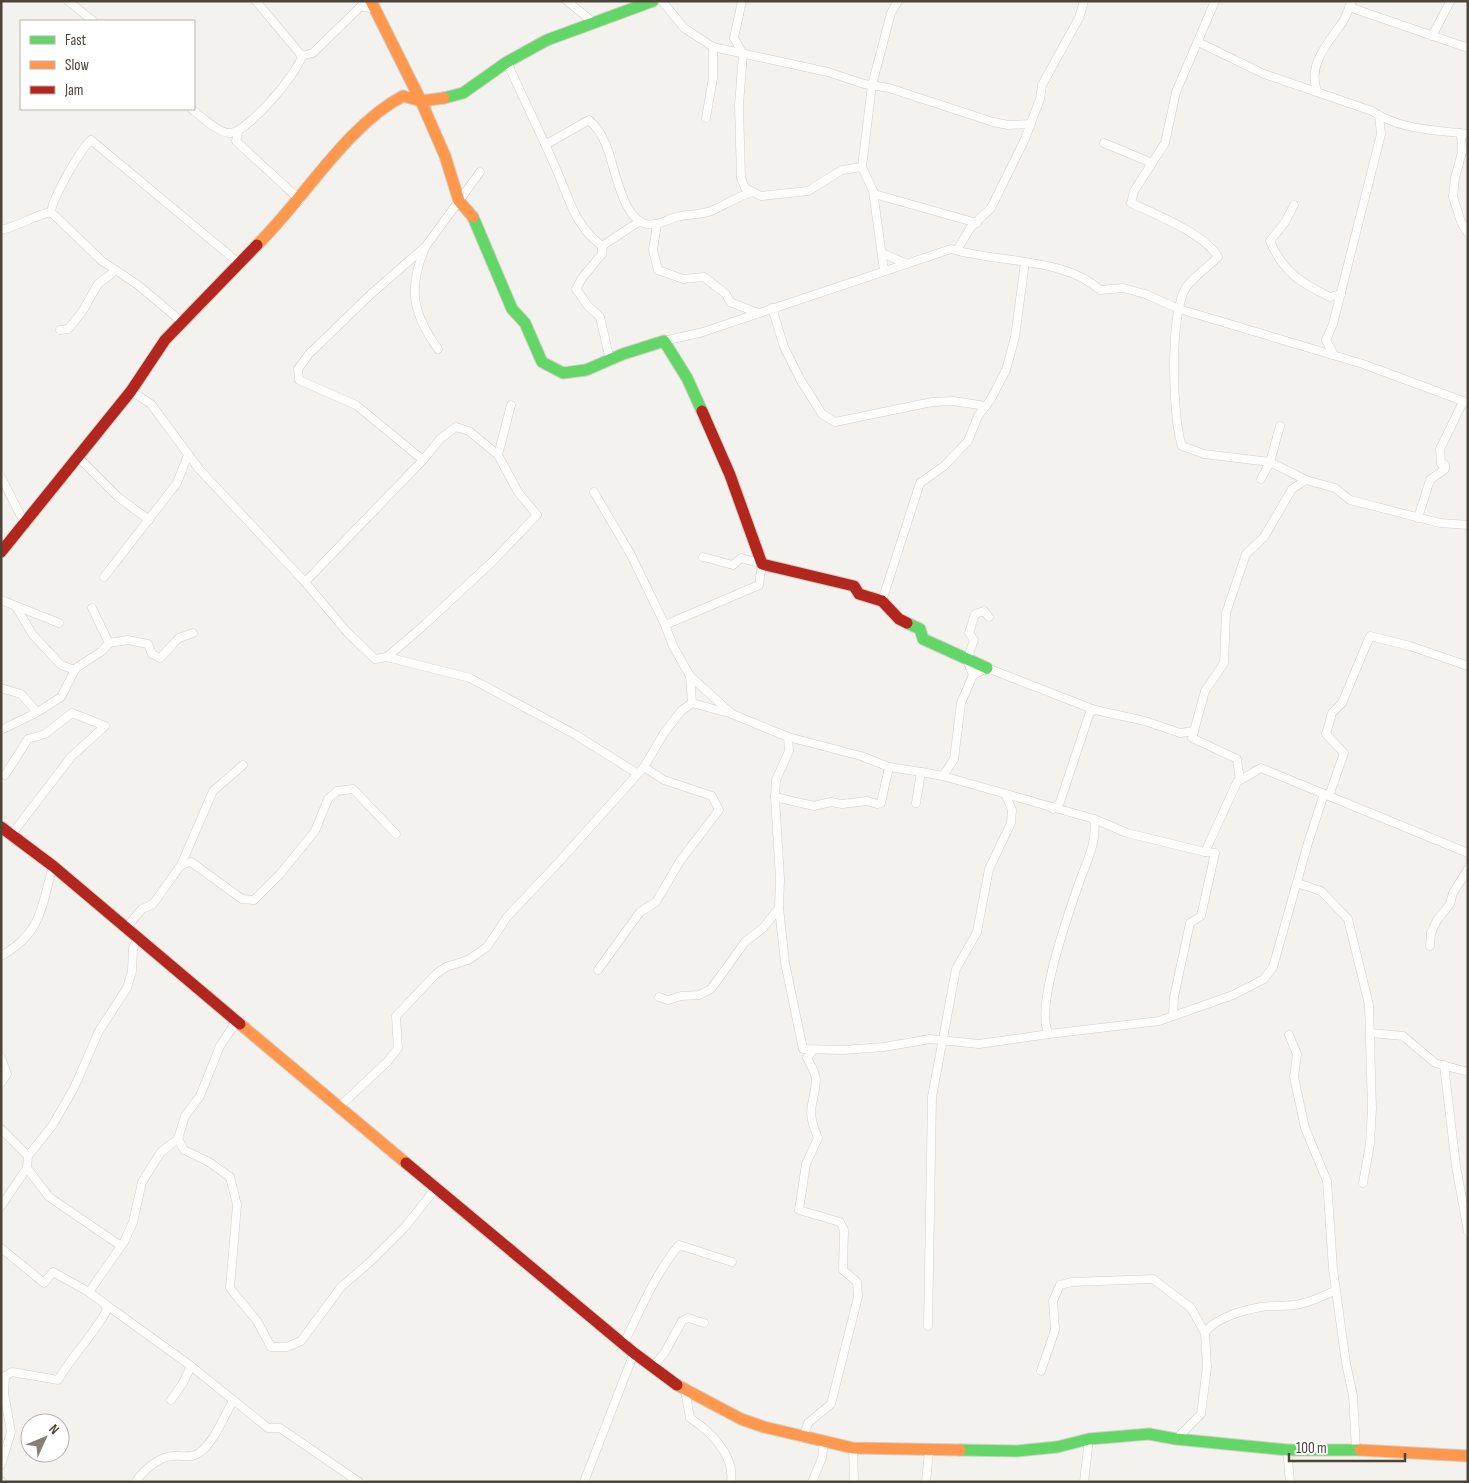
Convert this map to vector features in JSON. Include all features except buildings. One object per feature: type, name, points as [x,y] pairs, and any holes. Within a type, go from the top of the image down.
[{"type":"street","points":[[68,1],[92,20]]},
{"type":"street","points":[[256,1],[302,56]]},
{"type":"street","points":[[566,1],[594,23]]},
{"type":"street","points":[[1,552],[131,391],[165,340],[279,224],[329,163],[379,111],[403,96],[421,101],[448,98],[463,93],[507,62],[547,40],[653,1]]},
{"type":"street","points":[[662,1],[684,28],[713,47],[818,70],[872,86],[889,88],[994,122],[1008,125],[1030,124]]},
{"type":"street","points":[[742,1],[734,38],[743,54],[739,105],[741,178],[745,188],[761,196],[808,191],[842,170],[862,167]]},
{"type":"street","points":[[884,271],[874,194],[862,167],[872,86],[891,12],[898,1]]},
{"type":"street","points":[[956,250],[971,227],[991,208],[1030,124],[1042,85],[1079,18],[1084,1]]},
{"type":"street","points":[[1216,1],[1176,92],[1165,143],[1134,191],[1131,203],[1205,241],[1218,257],[1187,286],[1179,309],[1174,389],[1177,431],[1182,446],[1204,454],[1270,462],[1306,480],[1335,488],[1350,500],[1418,518],[1468,526]]},
{"type":"street","points":[[1432,36],[1450,2]]},
{"type":"street","points":[[1317,91],[1313,73],[1324,48],[1345,18],[1350,4],[1468,48]]},
{"type":"street","points":[[302,56],[313,53],[361,6],[373,5],[421,101],[445,156],[459,201],[472,216],[512,309],[525,323],[542,362],[563,373],[586,370],[664,341],[703,332],[951,248],[1025,262],[1087,278],[1100,290],[1123,288],[1179,309],[1334,355],[1465,402],[1440,449],[1441,464],[1445,465],[1446,469],[1430,480],[1418,518]]},
{"type":"street","points":[[1198,42],[1264,74],[1372,111],[1388,121],[1408,126],[1464,134],[1453,197],[1468,233]]},
{"type":"street","points":[[706,118],[713,78],[713,47]]},
{"type":"street","points":[[227,134],[238,132],[270,103],[299,66],[302,56]]},
{"type":"street","points":[[507,62],[545,145],[573,214],[590,237],[602,246]]},
{"type":"street","points":[[193,110],[236,141],[300,200]]},
{"type":"street","points":[[1334,355],[1326,340],[1341,294],[1381,134],[1378,115]]},
{"type":"street","points":[[545,145],[589,120],[596,127],[607,146],[626,204],[637,220],[653,225],[677,217],[708,212],[726,205],[737,197],[753,192]]},
{"type":"street","points":[[236,141],[238,132]]},
{"type":"street","points":[[51,212],[52,202],[83,148],[91,140],[240,264]]},
{"type":"street","points":[[1104,143],[1152,163]]},
{"type":"street","points":[[423,460],[356,405],[299,380],[298,369],[308,354],[371,294],[426,246],[480,172]]},
{"type":"street","points":[[874,194],[977,223]]},
{"type":"street","points":[[1294,205],[1285,222],[1270,241],[1274,252],[1301,283],[1330,297],[1341,294]]},
{"type":"street","points":[[1,230],[51,212]]},
{"type":"street","points":[[51,212],[116,271],[138,285],[182,322]]},
{"type":"street","points":[[602,246],[640,222]]},
{"type":"street","points":[[657,224],[653,250],[658,270],[683,279],[704,277],[726,294],[730,302],[758,313]]},
{"type":"street","points":[[426,246],[416,270],[414,287],[419,316],[438,349]]},
{"type":"street","points":[[602,246],[602,254],[576,288],[588,306],[600,317],[610,360]]},
{"type":"street","points":[[882,253],[907,264]]},
{"type":"street","points":[[882,602],[920,483],[944,466],[968,441],[978,416],[986,406],[1006,370],[1015,337],[1025,262]]},
{"type":"street","points":[[60,330],[68,329],[82,312],[98,284],[116,271]]},
{"type":"street","points":[[772,308],[784,347],[800,379],[822,414],[836,422],[932,402],[953,401],[986,406]]},
{"type":"street","points":[[664,341],[687,378],[730,475],[762,564],[759,585],[665,625]]},
{"type":"street","points":[[131,391],[151,404],[188,455],[305,582],[347,632],[375,659],[387,657],[470,678],[641,770],[712,796],[719,810],[680,862],[656,902],[640,912],[598,970]]},
{"type":"street","points":[[498,455],[510,405]]},
{"type":"street","points":[[1261,478],[1270,462],[1280,426]]},
{"type":"street","points":[[305,582],[423,460],[440,439],[456,427],[469,430],[498,455],[518,492],[537,515],[492,562],[387,657]]},
{"type":"street","points":[[104,577],[177,483],[188,455]]},
{"type":"street","points":[[78,457],[118,497],[149,520]]},
{"type":"street","points":[[1,477],[25,524]]},
{"type":"street","points":[[1240,780],[1237,759],[1192,738],[1205,691],[1224,663],[1226,613],[1246,554],[1264,537],[1292,489],[1306,480]]},
{"type":"street","points":[[594,492],[631,555],[665,625],[673,646],[690,676],[732,714]]},
{"type":"street","points":[[702,556],[733,564],[741,558],[854,586],[859,594],[882,602],[899,619],[920,629],[923,639],[967,660],[1096,710],[1145,721],[1180,733],[1194,731]]},
{"type":"street","points":[[1,600],[58,623]]},
{"type":"street","points":[[16,607],[32,635],[61,665],[75,670]]},
{"type":"street","points":[[92,608],[109,643]]},
{"type":"street","points":[[973,674],[967,660],[974,640],[969,633],[975,614],[984,611],[989,617]]},
{"type":"street","points":[[1,730],[37,712],[61,696],[75,670],[109,643],[128,640],[148,644],[152,654],[160,658],[179,638],[193,633]]},
{"type":"street","points":[[788,737],[789,751],[776,780],[774,797],[780,879],[779,908],[785,963],[803,1049],[884,1047],[930,1038],[979,1044],[1159,1021],[1234,995],[1264,979],[1273,967],[1297,883],[1326,795],[1344,753],[1326,734],[1332,713],[1342,702],[1370,636],[1410,646],[1468,666]]},
{"type":"street","points":[[942,776],[954,759],[961,703],[973,674],[987,668]]},
{"type":"street","points":[[690,676],[692,703]]},
{"type":"street","points":[[1,688],[21,694],[37,712]]},
{"type":"street","points":[[339,1107],[398,1048],[396,1016],[409,1001],[436,974],[446,967],[468,960],[487,947],[507,917],[641,770],[664,733],[681,711],[692,703]]},
{"type":"street","points":[[692,703],[732,714],[788,737],[860,756],[889,767],[942,776],[1053,809],[1094,819],[1127,833],[1215,854],[1201,916],[1190,924],[1174,997],[1173,1016]]},
{"type":"street","points":[[1053,809],[1060,802],[1090,712],[1096,710]]},
{"type":"street","points":[[5,775],[28,739],[45,734],[72,713],[105,726],[71,757],[12,834]]},
{"type":"street","points":[[125,929],[142,909],[153,904],[181,865],[213,791],[243,765]]},
{"type":"street","points":[[774,797],[814,806],[831,802],[842,804],[867,801],[877,804],[881,803],[889,767]]},
{"type":"street","points":[[1205,852],[1237,782],[1261,768],[1468,853]]},
{"type":"street","points":[[916,803],[921,772]]},
{"type":"street","points":[[181,865],[191,862],[242,899],[254,900],[280,874],[315,831],[328,798],[336,790],[352,789],[396,834]]},
{"type":"street","points":[[928,1326],[932,1097],[956,969],[977,932],[989,869],[1011,823],[1012,810],[1006,795]]},
{"type":"street","points":[[1050,1034],[1045,1026],[1045,996],[1077,888],[1096,832],[1094,819]]},
{"type":"street","points":[[1,827],[53,866],[125,929],[623,1345],[686,1390],[741,1419],[803,1438],[853,1448],[1017,1452],[1057,1447],[1088,1439],[1149,1434],[1176,1440],[1286,1450],[1356,1450],[1468,1456]]},
{"type":"street","points":[[1,956],[28,937],[37,922],[53,866]]},
{"type":"street","points":[[1430,946],[1437,920],[1450,904],[1453,893],[1468,869]]},
{"type":"street","points":[[1297,883],[1321,891],[1348,919],[1369,1005],[1372,1108],[1370,1144],[1363,1183]]},
{"type":"street","points":[[659,998],[668,1000],[682,996],[699,995],[711,989],[745,942],[763,928],[779,908]]},
{"type":"street","points":[[1,1206],[27,1168],[28,1156],[52,1126],[74,1088],[99,1031],[127,988],[132,971],[132,949],[137,939]]},
{"type":"street","points":[[89,1292],[121,1246],[133,1222],[142,1182],[161,1152],[178,1139],[185,1116],[200,1096],[220,1046],[236,1022]]},
{"type":"street","points":[[1371,1033],[1403,1036],[1435,1062],[1468,1072]]},
{"type":"street","points":[[1290,1035],[1297,1054],[1294,1078],[1305,1128],[1327,1181],[1333,1269],[1346,1363],[1353,1396],[1356,1450]]},
{"type":"street","points":[[803,1438],[808,1423],[831,1404],[858,1297],[857,1282],[843,1270],[844,1230],[840,1222],[799,1210],[806,1164],[818,1138],[812,1123],[810,1106],[816,1078],[808,1058],[813,1050]]},
{"type":"street","points":[[1,1058],[8,1074],[1,1083]]},
{"type":"street","points":[[1444,1065],[1456,1166],[1468,1232]]},
{"type":"street","points":[[1,1129],[28,1156]]},
{"type":"street","points":[[178,1139],[184,1150],[209,1162],[230,1177],[237,1205],[230,1288],[257,1321],[271,1347],[287,1347],[301,1341],[341,1287],[405,1227],[436,1188]]},
{"type":"street","points":[[27,1168],[49,1197],[121,1246]]},
{"type":"street","points":[[623,1345],[670,1256],[679,1245],[732,1262]]},
{"type":"street","points":[[1,1248],[44,1283],[53,1272],[89,1292],[191,1366],[268,1428],[280,1428],[359,1482]]},
{"type":"street","points":[[1041,1370],[1056,1330],[1053,1301],[1060,1285],[1072,1282],[1153,1278],[1191,1308],[1205,1332],[1207,1367],[1201,1414],[1176,1440]]},
{"type":"street","points":[[1205,1332],[1210,1325],[1239,1314],[1260,1308],[1311,1302],[1336,1290]]},
{"type":"street","points":[[1,1465],[11,1432],[3,1376],[12,1372],[58,1380],[70,1361],[98,1327],[107,1310],[105,1304]]},
{"type":"street","points":[[653,1367],[665,1352],[682,1321],[688,1318],[704,1324]]},
{"type":"street","points":[[584,1482],[634,1353]]},
{"type":"street","points":[[171,1400],[183,1383],[191,1366]]},
{"type":"street","points":[[686,1390],[690,1418],[702,1426],[720,1446],[728,1459],[731,1482]]},
{"type":"street","points":[[136,1482],[155,1462],[168,1456],[185,1458],[198,1453],[209,1442],[233,1401]]},
{"type":"street","points":[[1084,1482],[1088,1439]]},
{"type":"street","points":[[812,1482],[824,1443]]},
{"type":"street","points":[[853,1448],[854,1482]]},
{"type":"street","points":[[1286,1450],[1290,1482]]},
{"type":"street","points":[[926,1482],[929,1451]]},
{"type":"traffic: fast","points":[[444,98],[463,93],[507,62],[547,40],[653,1]]},
{"type":"traffic: fast","points":[[473,217],[512,309],[525,323],[542,362],[563,373],[586,370],[623,354],[664,341],[687,378],[702,411]]},
{"type":"traffic: fast","points":[[907,623],[920,629],[923,639],[987,668]]},
{"type":"traffic: fast","points":[[960,1450],[1017,1451],[1057,1447],[1089,1439],[1149,1434],[1176,1439],[1287,1450],[1360,1450]]},
{"type":"traffic: slow","points":[[371,1],[421,101],[445,156],[459,201],[473,217]]},
{"type":"traffic: slow","points":[[257,245],[344,144],[382,109],[403,96],[421,101],[444,98]]},
{"type":"traffic: slow","points":[[240,1024],[406,1163]]},
{"type":"traffic: slow","points":[[677,1385],[741,1419],[764,1427],[853,1448],[960,1450]]},
{"type":"traffic: slow","points":[[1360,1450],[1468,1456]]},
{"type":"traffic: jam","points":[[1,552],[131,391],[165,340],[257,245]]},
{"type":"traffic: jam","points":[[702,411],[730,475],[762,564],[854,586],[859,594],[882,601],[899,619],[907,623]]},
{"type":"traffic: jam","points":[[1,827],[53,866],[240,1024]]},
{"type":"traffic: jam","points":[[406,1163],[634,1353],[677,1385]]}]
